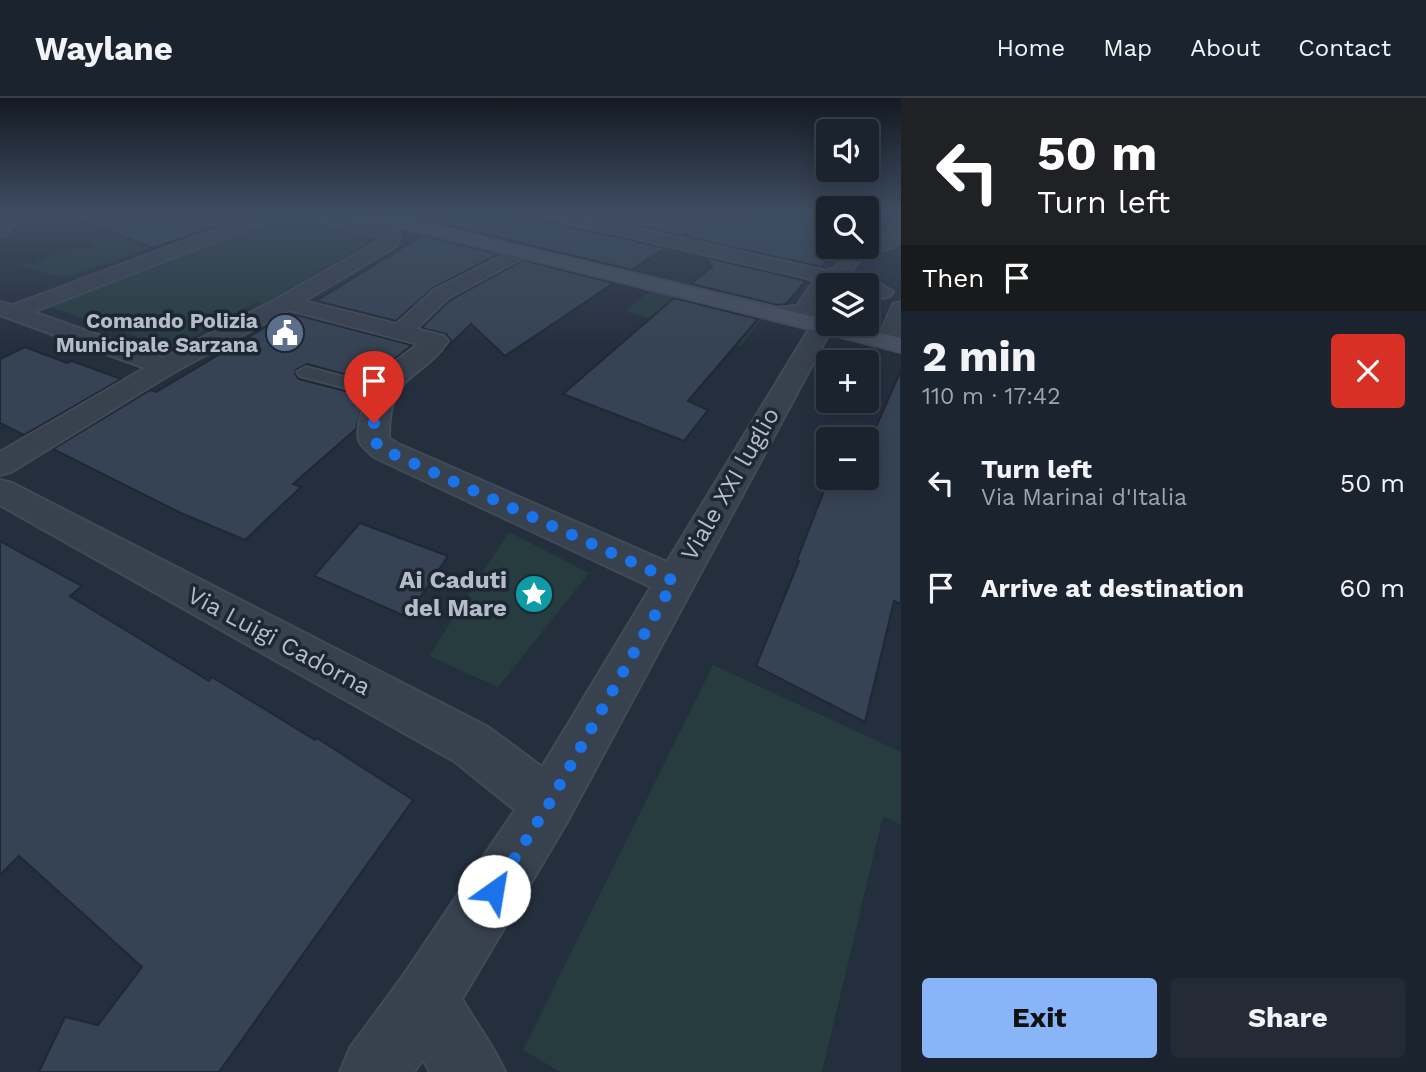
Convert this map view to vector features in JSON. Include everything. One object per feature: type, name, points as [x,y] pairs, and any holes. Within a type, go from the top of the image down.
[{"type":"main road","points":[[545,257],[894,341]]},
{"type":"street","points":[[7,310],[152,257]]},
{"type":"street","points":[[0,465],[165,367],[286,303],[364,257]]},
{"type":"street","points":[[400,332],[441,294],[509,257]]},
{"type":"street","points":[[736,257],[816,276]]},
{"type":"street","points":[[841,273],[852,257]]},
{"type":"street","points":[[794,318],[804,313],[816,299]]},
{"type":"street","points":[[286,303],[436,341],[413,367],[390,380],[374,423],[374,441],[384,450],[674,581]]},
{"type":"street","points":[[894,341],[901,309]]},
{"type":"street","points":[[7,310],[165,367]]},
{"type":"street","name":"Viale XXI luglio","points":[[374,1072],[426,999],[549,804],[674,581],[794,318]]},
{"type":"street","name":"Via Luigi Cadorna","points":[[0,491],[471,744],[549,804]]},
{"type":"street","points":[[426,999],[460,1061],[471,1072]]},
{"type":"lane","points":[[306,372],[384,393]]},
{"type":"green space","points":[[47,257],[124,257],[63,278],[2,260],[32,265]]},
{"type":"green space","points":[[168,257],[343,257],[263,304],[256,302],[172,349],[41,304]]},
{"type":"green space","points":[[652,290],[762,318],[741,346],[625,311]]},
{"type":"green space","points":[[509,532],[589,573],[498,687],[429,656]]},
{"type":"green space","points":[[713,665],[901,752],[901,825],[883,816],[822,1072],[560,1072],[523,1050]]},
{"type":"building","points":[[387,257],[492,257],[433,288],[396,321],[316,301]]},
{"type":"building","points":[[580,257],[651,257],[632,270]]},
{"type":"building","points":[[705,257],[806,281],[786,304],[777,305],[691,284],[712,266]]},
{"type":"building","points":[[779,257],[816,257],[828,259],[822,267]]},
{"type":"building","points":[[523,260],[614,283],[505,356],[471,324],[444,350],[451,341],[446,334],[421,328],[450,300]]},
{"type":"building","points":[[674,298],[758,319],[688,401],[708,410],[684,441],[563,394]]},
{"type":"building","points":[[289,313],[412,345],[381,370],[372,382],[307,364],[296,370],[295,374],[299,379],[365,396],[356,429],[293,484],[301,487],[245,540],[181,513],[53,449],[150,390],[156,392]]},
{"type":"building","points":[[25,347],[121,379],[24,435],[0,423],[0,359]]},
{"type":"building","points":[[901,370],[901,604],[894,601],[865,722],[756,666],[824,490],[879,490],[879,427],[876,427]]},
{"type":"building","points":[[360,523],[448,556],[407,617],[314,576]]},
{"type":"building","points":[[0,541],[82,586],[70,596],[209,681],[212,677],[315,740],[317,738],[413,800],[219,1072],[39,1072],[65,1017],[98,1025],[142,967],[19,856],[0,875]]},
{"type":"place","name":"Comando Polizia Municipale Sarzana","points":[[285,333]]},
{"type":"place","name":"Ai Caduti del Mare","points":[[534,594]]},
{"type":"route","points":[[374,423],[374,441],[384,450],[674,581],[549,804],[494,891]]}]
